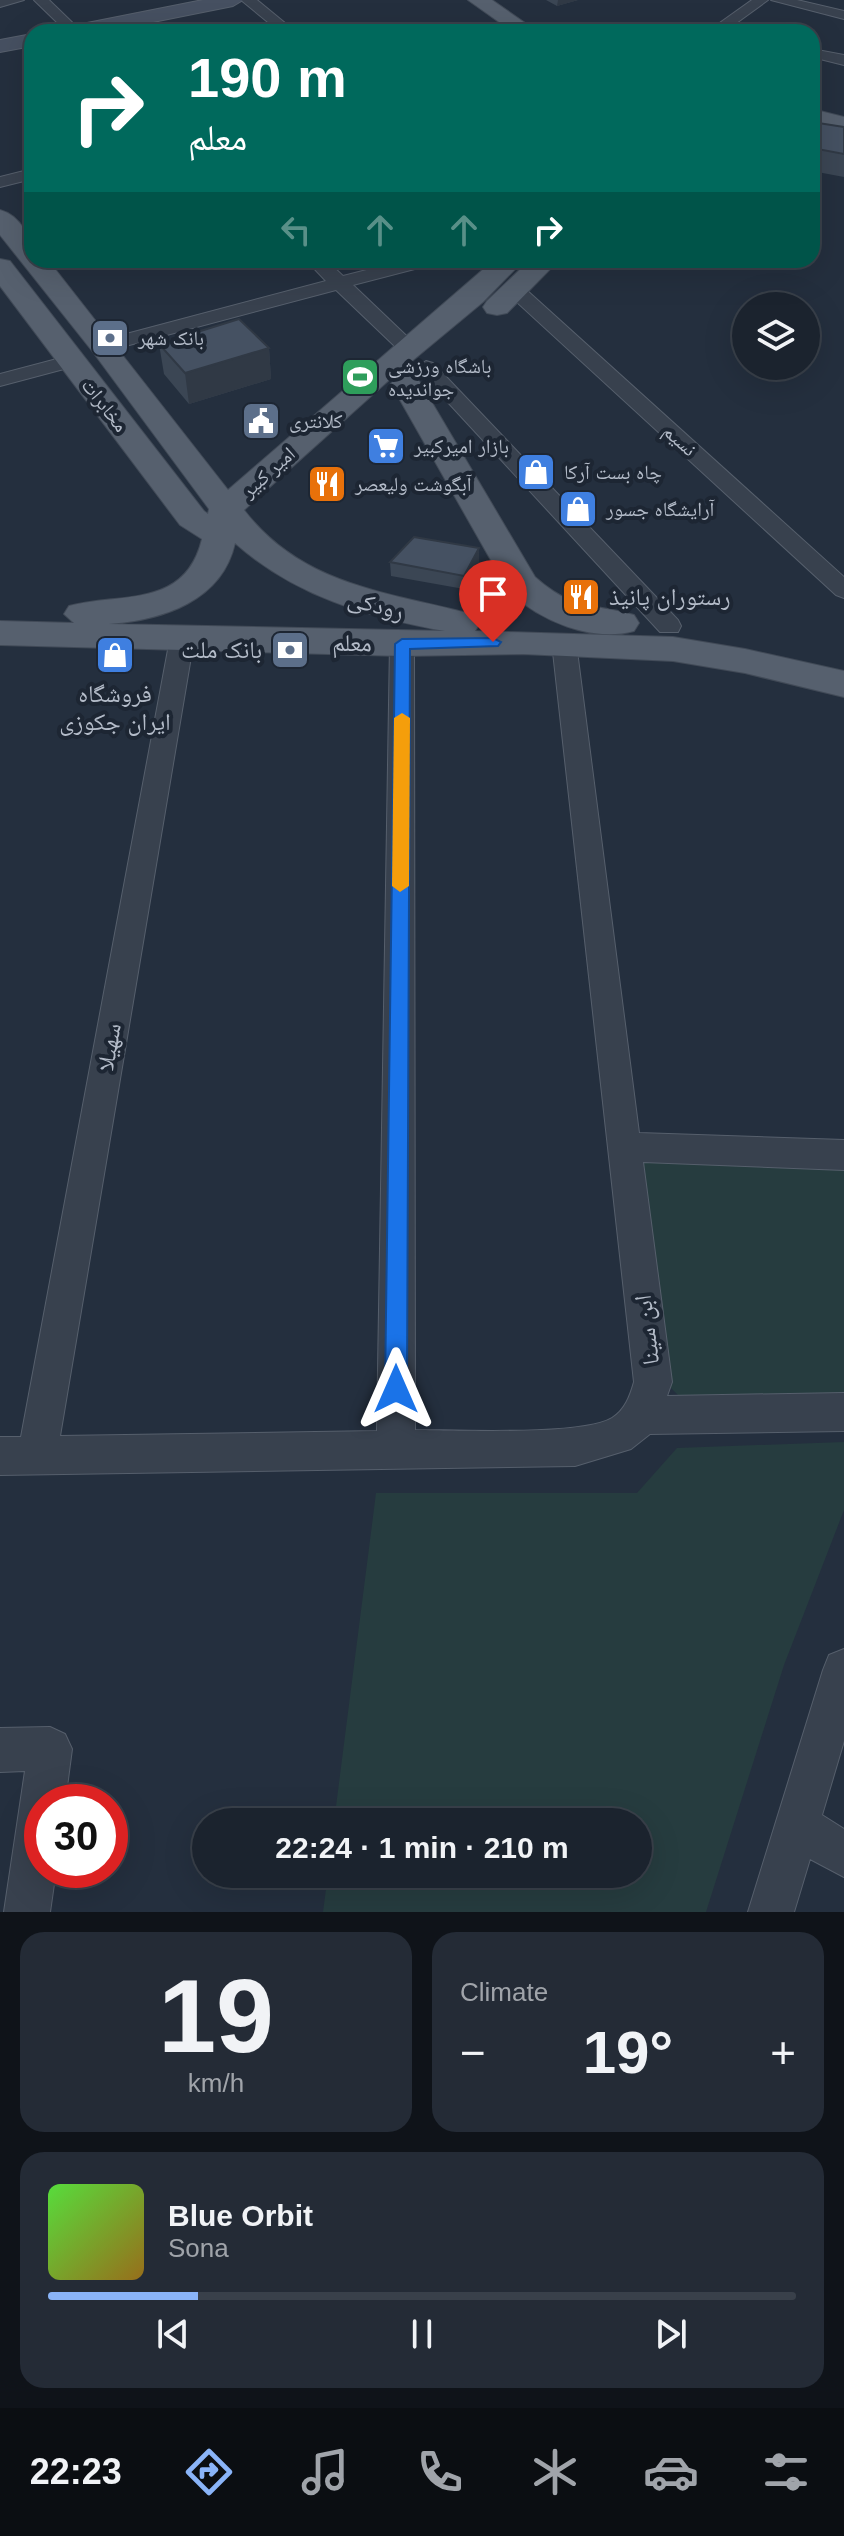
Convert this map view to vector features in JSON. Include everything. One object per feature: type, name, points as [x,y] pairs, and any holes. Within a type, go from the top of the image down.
[{"type":"main road","points":[[114,24],[233,0]]},
{"type":"main road","points":[[451,0],[488,24]]},
{"type":"main road","points":[[478,0],[515,24]]},
{"type":"main road","points":[[0,46],[24,42]]},
{"type":"main road","points":[[820,118],[844,124]]},
{"type":"main road","points":[[820,134],[844,139]]},
{"type":"main road","name":"مخابرات","points":[[2,223],[24,249]]},
{"type":"main road","name":"مخابرات","points":[[0,267],[192,518],[229,525]]},
{"type":"main road","name":"مخابرات","points":[[40,268],[103,346],[229,525]]},
{"type":"main road","points":[[0,615],[98,614],[161,602],[187,591],[213,561],[229,525],[405,369],[502,268]]},
{"type":"main road","points":[[405,369],[515,290],[537,268]]},
{"type":"main road","points":[[405,369],[521,584],[540,603],[582,620],[669,626],[750,639],[844,660]]},
{"type":"main road","name":"رودکی","points":[[229,525],[293,572],[342,597],[391,611],[462,623],[523,642]]},
{"type":"main road","name":"معلم","points":[[0,633],[402,644],[523,642],[673,649],[745,661],[844,684]]},
{"type":"street","points":[[0,3],[17,0]]},
{"type":"street","points":[[41,0],[66,24]]},
{"type":"street","points":[[248,0],[279,24]]},
{"type":"street","points":[[728,24],[761,0]]},
{"type":"street","points":[[778,0],[844,15]]},
{"type":"street","points":[[820,55],[844,60]]},
{"type":"street","points":[[0,182],[24,176]]},
{"type":"street","points":[[324,268],[340,283],[405,369],[669,626]]},
{"type":"street","points":[[103,346],[397,268]]},
{"type":"street","name":"نسیم","points":[[515,290],[844,590]]},
{"type":"street","points":[[0,380],[72,361]]},
{"type":"street","name":"سهیلا","points":[[37,1456],[182,639]]},
{"type":"street","name":"ابن سینا","points":[[564,643],[653,1382],[643,1415]]},
{"type":"street","points":[[396,1451],[402,644]]},
{"type":"street","points":[[625,1147],[844,1155]]},
{"type":"street","points":[[0,1456],[575,1447],[622,1436],[643,1415],[844,1412]]},
{"type":"street","points":[[771,1912],[844,1670]]},
{"type":"street","points":[[0,1750],[50,1749],[45,1784]]},
{"type":"street","points":[[797,1825],[844,1855]]},
{"type":"street","points":[[27,1912],[30,1888]]},
{"type":"green space","points":[[640,1159],[844,1167],[844,1398],[682,1399],[667,1384]]},
{"type":"green space","points":[[844,1442],[844,1510],[784,1665],[706,1912],[323,1912],[326,1888],[652,1888],[652,1808],[336,1808],[376,1493],[637,1493],[677,1448]]},
{"type":"building","points":[[820,123],[844,127],[844,154],[820,150]]},
{"type":"building","points":[[239,319],[269,348],[185,373],[159,344]]},
{"type":"building","points":[[414,537],[479,548],[464,576],[390,562]]},
{"type":"slow traffic","points":[[400,886],[402,718]]},
{"type":"place","name":"بانک شهر","points":[[110,338]]},
{"type":"place","name":"باشگاه ورزشی جواندیده","points":[[360,377]]},
{"type":"place","name":"کلانتری","points":[[261,421]]},
{"type":"place","name":"بازار امیرکبیر","points":[[386,446]]},
{"type":"place","name":"چاه بست آرکا","points":[[536,472]]},
{"type":"place","name":"آبگوشت ولیعصر","points":[[327,484]]},
{"type":"place","name":"آرایشگاه جسور","points":[[578,509]]},
{"type":"place","name":"رستوران پانیذ","points":[[581,597]]},
{"type":"place","name":"بانک ملت","points":[[290,650]]},
{"type":"place","name":"فروشگاه ایران جکوزی","points":[[115,655]]},
{"type":"route","points":[[396,1389],[402,644],[493,642]]}]
